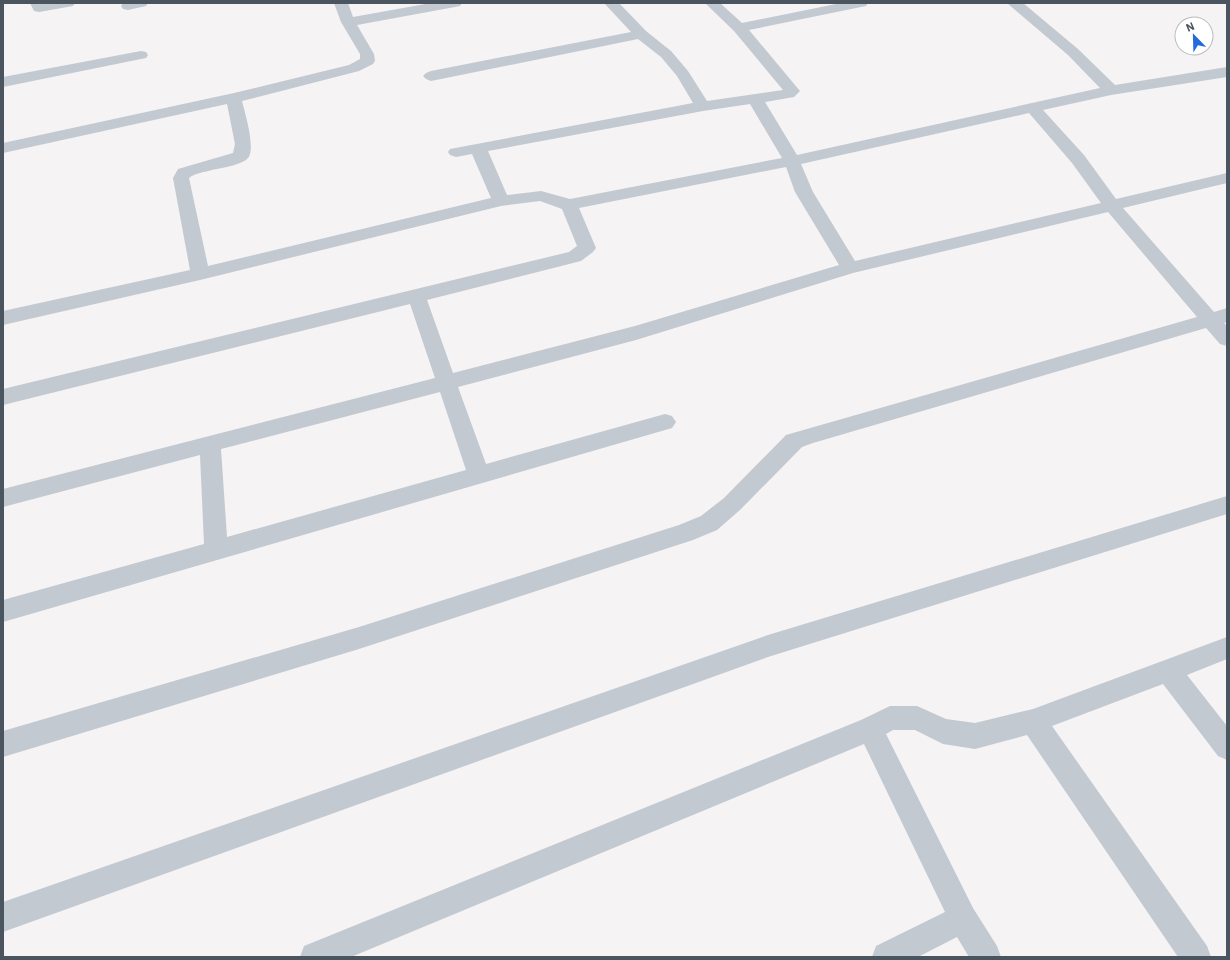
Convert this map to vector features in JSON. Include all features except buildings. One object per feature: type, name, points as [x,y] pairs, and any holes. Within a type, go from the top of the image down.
[{"type":"street","points":[[37,3],[39,8],[68,3]]},
{"type":"street","points":[[3,148],[234,98],[354,68],[368,61],[367,54],[348,22],[341,3]]},
{"type":"street","points":[[348,22],[455,3]]},
{"type":"street","points":[[611,3],[641,34],[670,59],[683,74],[703,106]]},
{"type":"street","points":[[456,152],[703,106],[789,94],[792,91],[738,28],[712,3]]},
{"type":"street","points":[[738,28],[861,3]]},
{"type":"street","points":[[1014,3],[1073,52],[1111,90]]},
{"type":"street","points":[[431,76],[641,34]]},
{"type":"street","points":[[3,82],[141,55]]},
{"type":"street","points":[[3,318],[200,274],[501,202],[541,196],[569,205],[792,162],[1111,90],[1219,74],[1227,86]]},
{"type":"street","points":[[200,274],[181,178],[184,173],[197,167],[232,160],[241,156],[244,144],[234,98]]},
{"type":"street","points":[[755,98],[792,162],[804,192],[850,268]]},
{"type":"street","points":[[1032,107],[1078,159],[1111,205],[1218,318],[1227,339]]},
{"type":"street","points":[[478,148],[501,202]]},
{"type":"street","points":[[3,498],[636,333],[850,268],[1227,178]]},
{"type":"street","points":[[3,397],[575,257],[587,248],[569,205]]},
{"type":"street","points":[[416,295],[445,382],[479,475]]},
{"type":"street","points":[[3,744],[359,638],[685,533],[708,523],[732,504],[794,441],[1218,318]]},
{"type":"street","points":[[3,611],[665,422]]},
{"type":"street","points":[[210,444],[216,549]]},
{"type":"street","points":[[3,917],[768,646],[1227,505]]},
{"type":"street","points":[[315,957],[870,729],[890,718],[917,718],[943,731],[975,736],[1033,721],[1227,648]]},
{"type":"street","points":[[1168,670],[1227,747]]},
{"type":"street","points":[[1033,721],[1196,957]]},
{"type":"street","points":[[870,729],[963,918],[986,957]]},
{"type":"street","points":[[887,957],[963,918]]}]
